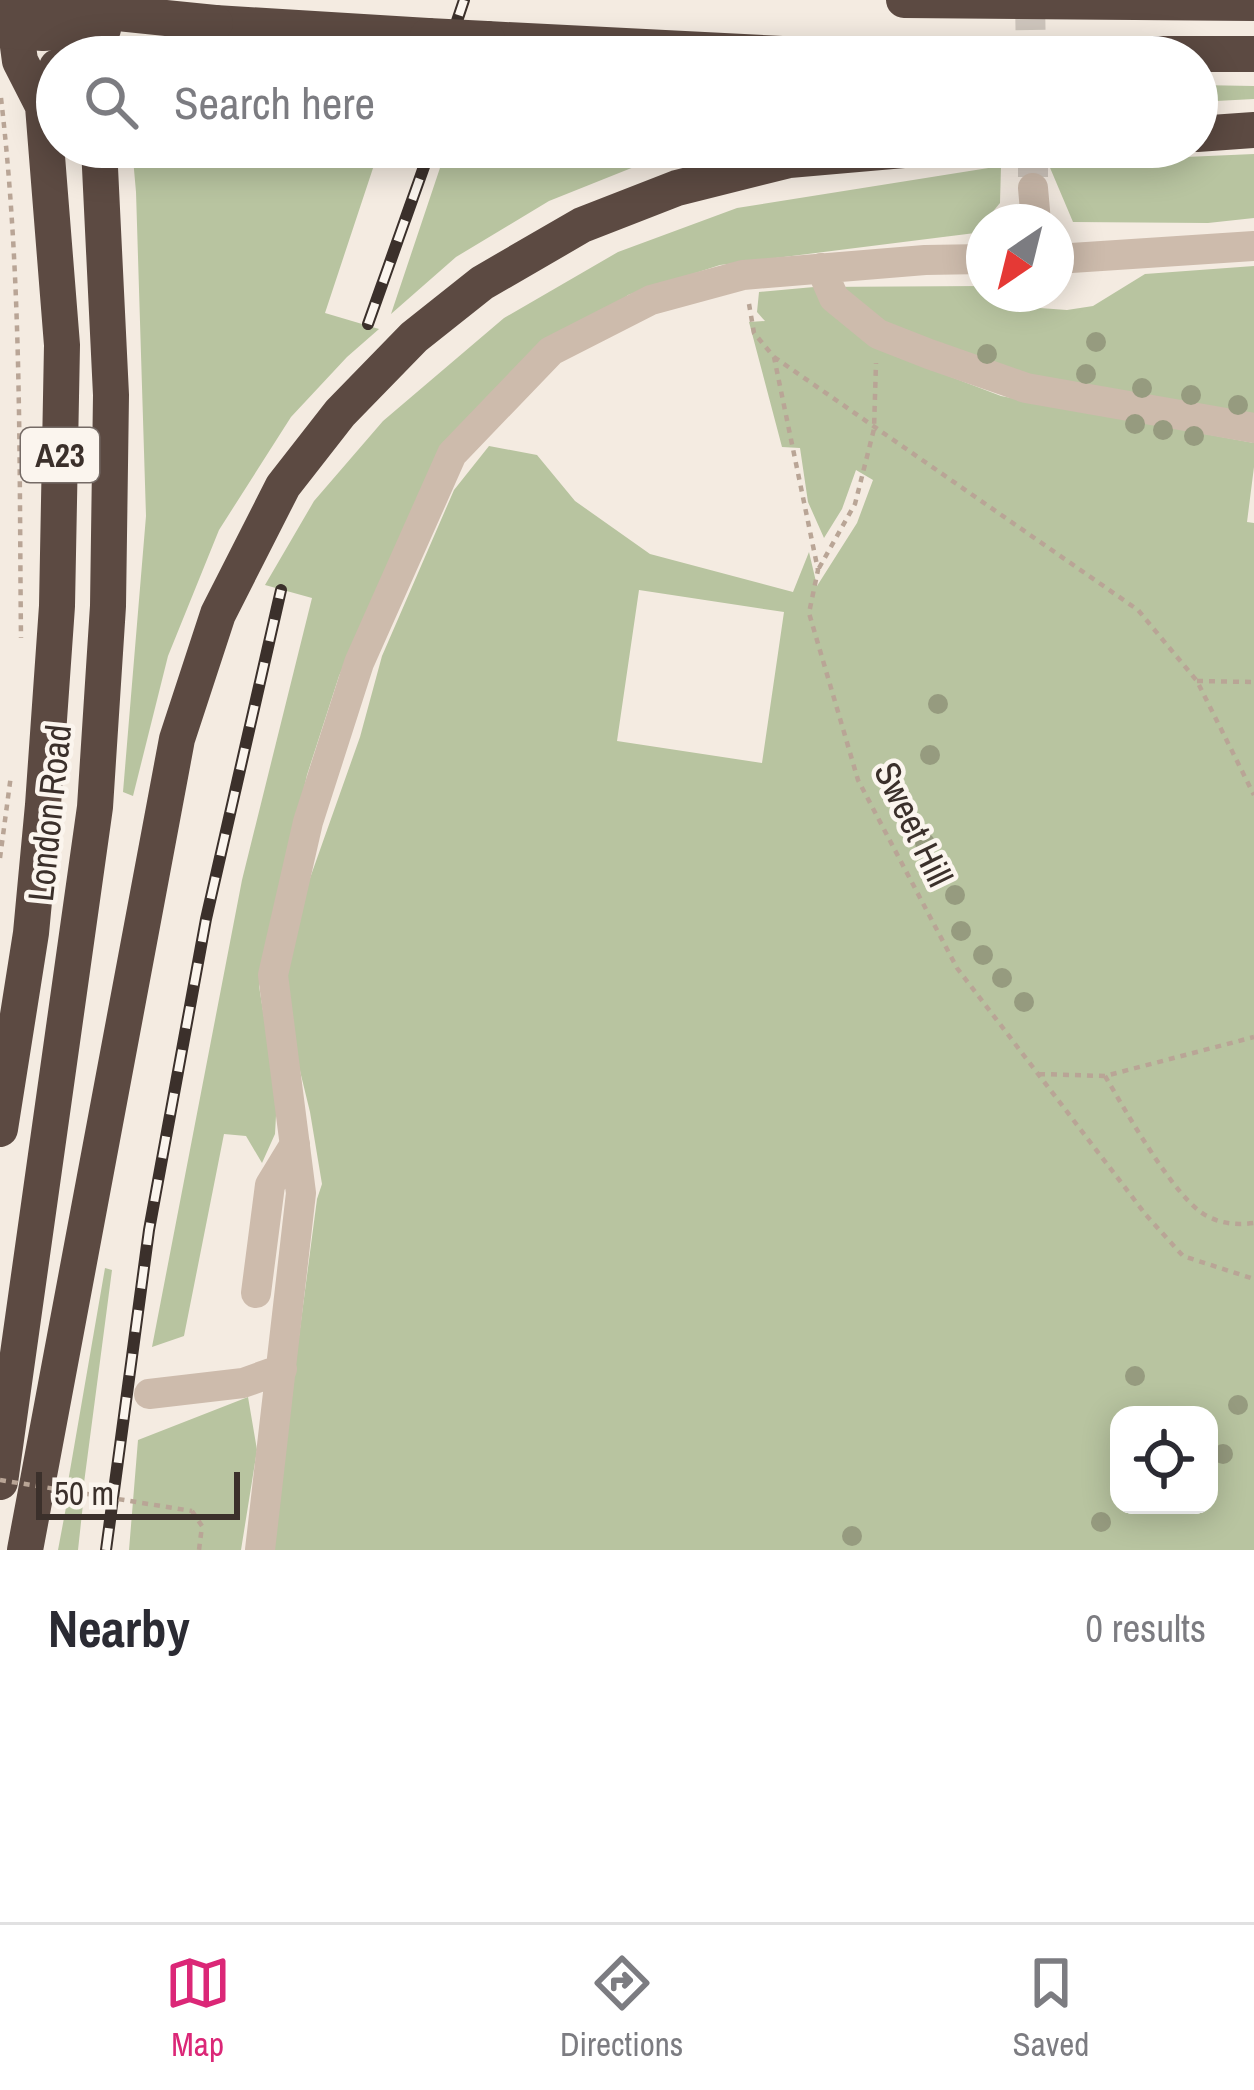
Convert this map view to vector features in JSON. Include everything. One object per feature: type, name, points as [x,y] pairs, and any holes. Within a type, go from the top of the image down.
[{"type":"highway","points":[[12,0],[20,62],[36,93]]},
{"type":"highway","points":[[53,0],[57,36]]},
{"type":"highway","points":[[89,0],[92,36]]},
{"type":"highway","points":[[904,0],[1254,3]]},
{"type":"highway","points":[[0,1],[214,23],[428,36]]},
{"type":"highway","points":[[0,30],[44,33],[214,23]]},
{"type":"highway","points":[[1218,54],[1254,54]]},
{"type":"highway","points":[[1218,133],[1254,130]]},
{"type":"highway","name":"London Road","points":[[0,1129],[31,933],[57,606],[62,345],[48,168]]},
{"type":"highway","name":"London Road","points":[[0,1481],[95,807],[108,606],[111,395],[100,168]]},
{"type":"highway","points":[[25,1550],[177,739],[218,614],[283,486],[340,413],[414,337],[482,283],[582,225],[677,188],[757,168]]},
{"type":"street","points":[[1034,188],[1035,204]]},
{"type":"street","points":[[1074,258],[1254,246]]},
{"type":"street","points":[[260,1550],[301,1193],[273,975],[308,822],[359,663],[452,454],[551,351],[651,300],[743,275],[966,259]]},
{"type":"street","points":[[820,268],[834,298],[878,334],[1026,388],[1254,428]]},
{"type":"street","points":[[256,1293],[270,1184],[295,1144]]},
{"type":"street","points":[[149,1394],[243,1383],[282,1369]]},
{"type":"path","points":[[0,87],[18,299],[21,652]]},
{"type":"path","name":"Sweet Hill","points":[[743,275],[754,333],[774,357],[818,570],[809,613],[858,780],[957,968],[1146,1215],[1183,1256],[1254,1279]]},
{"type":"path","points":[[818,570],[855,504],[874,429],[878,334]]},
{"type":"path","points":[[774,357],[1138,610],[1198,681],[1254,795]]},
{"type":"path","points":[[1198,681],[1254,682]]},
{"type":"path","points":[[0,858],[12,768]]},
{"type":"path","points":[[1039,1074],[1105,1076],[1254,1037]]},
{"type":"path","points":[[1105,1076],[1164,1172],[1203,1215],[1236,1226],[1254,1223]]},
{"type":"path","points":[[0,1481],[192,1511],[202,1526],[200,1550]]},
{"type":"green space","points":[[1218,85],[1254,86],[1254,99],[1218,101]]},
{"type":"green space","points":[[1254,154],[1254,218],[1208,223],[1074,222],[1074,204],[1065,204],[1050,168],[1218,168],[1218,156]]},
{"type":"green space","points":[[134,168],[373,168],[325,313],[379,329],[291,417],[219,530],[168,656],[133,796],[123,792],[146,516]]},
{"type":"green space","points":[[440,168],[632,168],[549,201],[456,257],[391,314]]},
{"type":"green space","points":[[1001,168],[1000,203],[966,204],[966,234],[720,265],[628,295],[444,450],[339,676],[307,775],[259,986],[277,1097],[275,1134],[262,1163],[246,1136],[224,1134],[184,1336],[152,1347],[242,880],[312,598],[265,585],[314,501],[383,421],[504,318],[618,252],[737,208]]},
{"type":"green space","points":[[1254,266],[1254,415],[925,367],[1001,396],[1254,443],[1247,522],[1254,523],[1254,1550],[271,1550],[322,1184],[292,1038],[286,972],[298,912],[360,737],[382,656],[454,490],[489,446],[537,455],[575,501],[650,554],[793,592],[809,552],[817,586],[857,523],[873,480],[856,470],[842,509],[824,538],[808,502],[800,448],[782,447],[749,322],[765,321],[757,312],[759,292],[966,286],[966,312],[1074,312],[1093,306],[1145,274]],"holes":[[[639,590],[784,612],[762,763],[617,741]]]},
{"type":"green space","points":[[105,1268],[112,1270],[84,1483],[68,1482]]},
{"type":"green space","points":[[248,1397],[257,1450],[241,1550],[129,1550],[138,1440]]},
{"type":"green space","points":[[67,1502],[83,1504],[78,1550],[58,1550]]},
{"type":"tunnel","points":[[1030,0],[1031,36]]},
{"type":"tunnel","points":[[1033,168],[1033,188]]},
{"type":"railway","points":[[452,36],[464,0]]},
{"type":"railway","points":[[368,324],[424,168]]},
{"type":"railway","points":[[106,1550],[149,1230],[206,919],[281,590]]}]
